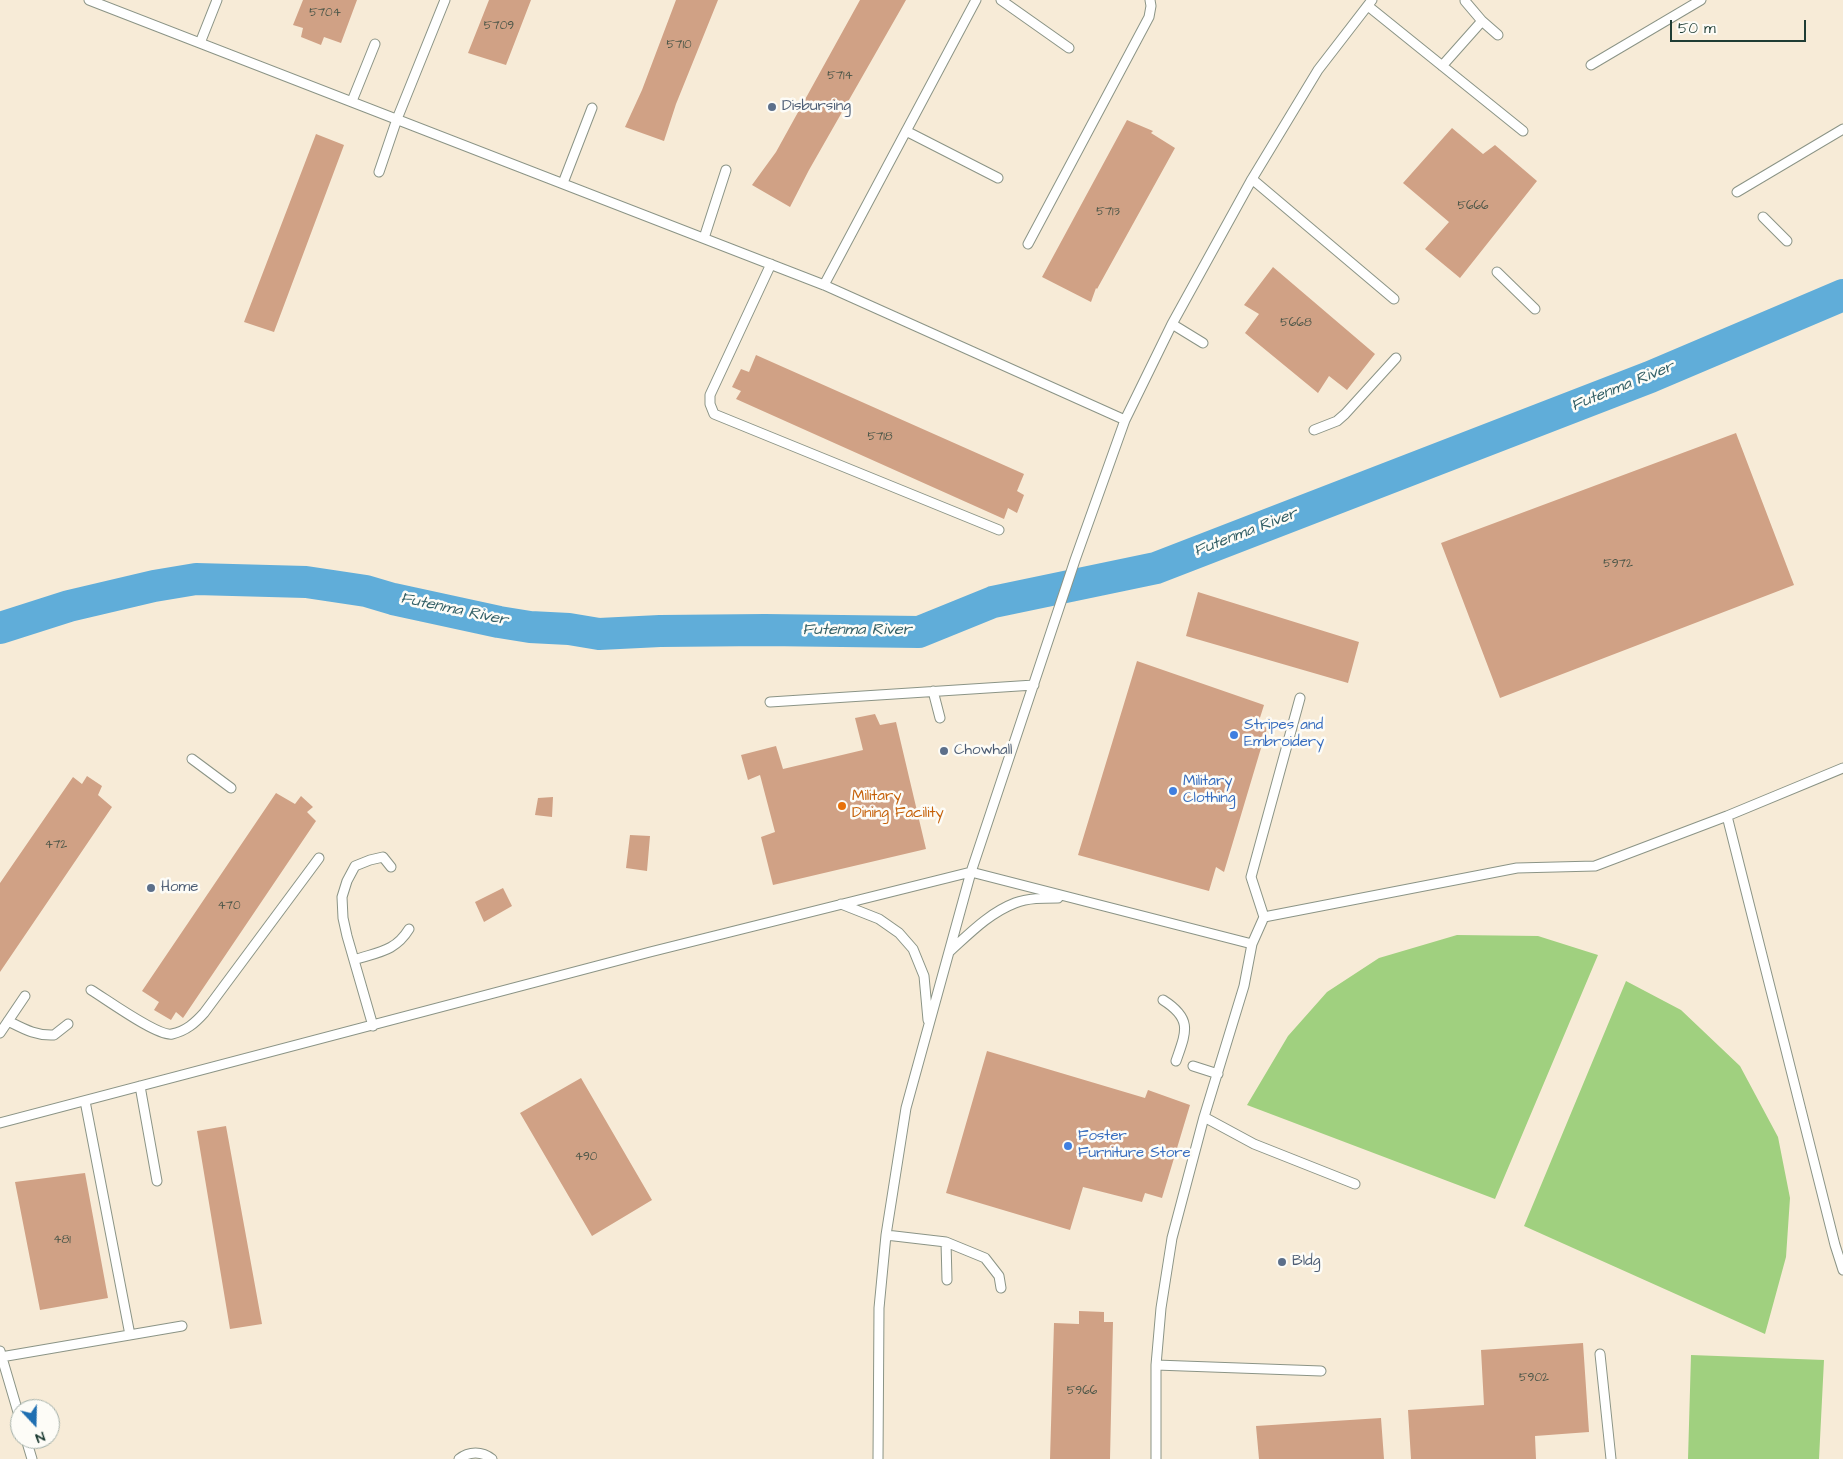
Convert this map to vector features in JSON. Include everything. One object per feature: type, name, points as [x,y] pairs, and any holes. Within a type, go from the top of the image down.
[{"type":"lane","points":[[89,0],[824,285],[1124,420]]},
{"type":"lane","points":[[200,43],[217,0]]},
{"type":"lane","points":[[379,172],[397,119],[445,0]]},
{"type":"lane","points":[[824,285],[976,0]]},
{"type":"lane","points":[[1001,0],[1069,48]]},
{"type":"lane","points":[[1028,244],[1149,17],[1150,0]]},
{"type":"lane","points":[[1591,65],[1701,0]]},
{"type":"lane","points":[[1465,1],[1482,21],[1498,35]]},
{"type":"lane","points":[[878,1459],[879,1308],[886,1235],[906,1108],[971,872],[1075,560],[1124,420],[1172,324],[1252,179],[1318,70],[1370,3],[1442,66],[1523,131]]},
{"type":"lane","points":[[1442,66],[1482,21]]},
{"type":"lane","points":[[352,101],[375,44]]},
{"type":"lane","points":[[563,183],[592,108]]},
{"type":"lane","points":[[1737,192],[1843,128]]},
{"type":"lane","points":[[906,131],[998,178]]},
{"type":"lane","points":[[704,238],[726,170]]},
{"type":"lane","points":[[1252,179],[1394,299]]},
{"type":"lane","points":[[1763,218],[1787,241]]},
{"type":"lane","points":[[771,264],[710,395],[710,404],[714,414],[999,530]]},
{"type":"lane","points":[[1497,272],[1535,309]]},
{"type":"lane","points":[[1172,324],[1203,343]]},
{"type":"lane","points":[[1314,430],[1341,418],[1396,358]]},
{"type":"lane","points":[[770,702],[1034,685]]},
{"type":"lane","points":[[933,691],[940,718]]},
{"type":"lane","points":[[1156,1459],[1156,1365],[1161,1308],[1172,1238],[1204,1117],[1244,986],[1252,944],[1264,917],[1251,877],[1300,698]]},
{"type":"lane","points":[[192,759],[231,788]]},
{"type":"lane","points":[[1264,917],[1517,868],[1595,866],[1727,816],[1843,768]]},
{"type":"lane","points":[[1727,816],[1835,1245],[1843,1270]]},
{"type":"lane","points":[[373,1026],[343,918],[342,897],[347,881],[355,866],[383,857],[391,867]]},
{"type":"lane","points":[[91,990],[158,1032],[171,1035],[194,1024],[319,858]]},
{"type":"lane","points":[[0,1123],[650,952],[971,872],[1252,944]]},
{"type":"lane","points":[[949,952],[983,922],[1014,903],[1033,898],[1068,897]]},
{"type":"lane","points":[[841,904],[879,919],[899,934],[914,949],[924,976],[928,1028]]},
{"type":"lane","points":[[354,960],[393,948],[402,940],[409,929]]},
{"type":"lane","points":[[0,1033],[25,996]]},
{"type":"lane","points":[[1163,1000],[1174,1008],[1183,1020],[1186,1032],[1176,1061]]},
{"type":"lane","points":[[8,1021],[31,1033],[42,1036],[54,1036],[68,1024]]},
{"type":"lane","points":[[1193,1066],[1218,1074]]},
{"type":"lane","points":[[140,1086],[157,1181]]},
{"type":"lane","points":[[85,1100],[130,1335]]},
{"type":"lane","points":[[1204,1117],[1254,1144],[1355,1184]]},
{"type":"lane","points":[[886,1235],[946,1242],[985,1258],[999,1276],[1001,1288]]},
{"type":"lane","points":[[946,1242],[947,1280]]},
{"type":"lane","points":[[14,1399],[1,1354],[182,1326]]},
{"type":"lane","points":[[1600,1354],[1611,1459]]},
{"type":"lane","points":[[1156,1365],[1321,1371]]},
{"type":"lane","points":[[459,1459],[466,1454],[475,1452],[487,1455],[492,1459]]},
{"type":"green space","points":[[1457,935],[1538,936],[1598,955],[1495,1199],[1247,1105],[1288,1036],[1327,992],[1379,958]]},
{"type":"green space","points":[[1626,981],[1681,1010],[1740,1066],[1778,1137],[1790,1198],[1786,1257],[1765,1334],[1524,1226]]},
{"type":"green space","points":[[1691,1355],[1824,1360],[1819,1459],[1688,1459]]},
{"type":"building","points":[[303,0],[357,0],[341,43],[324,37],[321,45],[301,37],[303,28],[293,25]]},
{"type":"building","points":[[489,0],[531,0],[506,65],[468,53]]},
{"type":"building","points":[[676,0],[718,0],[676,104],[664,141],[625,127],[642,90]]},
{"type":"building","points":[[860,0],[906,0],[809,170],[790,207],[752,185],[776,152]]},
{"type":"building","points":[[1127,120],[1153,131],[1151,133],[1175,148],[1096,288],[1091,302],[1042,277]]},
{"type":"building","points":[[1452,128],[1483,154],[1495,145],[1537,181],[1460,278],[1425,249],[1449,222],[1403,183]]},
{"type":"building","points":[[316,134],[344,145],[274,332],[244,322]]},
{"type":"building","points":[[1273,267],[1375,354],[1347,390],[1329,376],[1318,393],[1245,333],[1259,314],[1244,305]]},
{"type":"building","points":[[756,355],[1024,474],[1017,491],[1024,495],[1017,513],[1008,508],[1004,519],[736,399],[741,391],[732,387],[741,369],[749,372]]},
{"type":"building","points":[[1736,433],[1794,585],[1500,698],[1441,543]]},
{"type":"building","points":[[1198,592],[1359,642],[1348,683],[1186,636]]},
{"type":"building","name":"Military Clothing","points":[[1137,661],[1264,705],[1258,724],[1267,728],[1224,872],[1216,867],[1209,891],[1078,855]]},
{"type":"building","name":"Military Dining Facility","points":[[875,714],[880,725],[896,722],[926,849],[773,885],[761,837],[775,832],[760,775],[748,780],[741,755],[776,746],[783,769],[863,750],[855,718]]},
{"type":"building","points":[[87,776],[102,786],[98,795],[112,807],[0,972],[0,883],[73,777],[82,784]]},
{"type":"building","points":[[276,793],[295,804],[301,796],[313,807],[307,812],[316,821],[183,1018],[176,1012],[171,1020],[154,1010],[159,1002],[142,991]]},
{"type":"building","points":[[553,797],[552,817],[535,815],[538,798]]},
{"type":"building","points":[[630,835],[650,836],[647,871],[626,868]]},
{"type":"building","points":[[503,888],[512,906],[484,922],[475,902]]},
{"type":"building","name":"Foster Furniture Store","points":[[987,1051],[1145,1098],[1148,1090],[1190,1105],[1162,1198],[1145,1193],[1142,1202],[1083,1187],[1070,1230],[946,1193]]},
{"type":"building","points":[[581,1078],[652,1200],[592,1236],[520,1113]]},
{"type":"building","points":[[226,1126],[262,1324],[230,1329],[197,1131]]},
{"type":"building","points":[[85,1173],[108,1298],[40,1310],[15,1182]]},
{"type":"building","points":[[1079,1311],[1104,1312],[1104,1322],[1113,1322],[1110,1459],[1050,1459],[1054,1323],[1079,1324]]},
{"type":"building","points":[[1583,1343],[1589,1432],[1535,1436],[1536,1459],[1411,1459],[1408,1410],[1484,1405],[1481,1350]]},
{"type":"building","points":[[1381,1418],[1384,1459],[1259,1459],[1256,1426]]},
{"type":"waterway","name":"Futenma River","points":[[0,628],[69,606],[154,586],[196,579],[306,582],[366,591],[393,599],[499,622],[599,634],[660,631],[765,630],[919,632],[993,602],[1156,568],[1650,377],[1843,295]]},
{"type":"place","name":"Disbursing","points":[[772,107]]},
{"type":"place","name":"Stripes and Embroidery","points":[[1234,735]]},
{"type":"place","name":"Chowhall","points":[[944,751]]},
{"type":"place","name":"Military Clothing","points":[[1173,791]]},
{"type":"place","name":"Military Dining Facility","points":[[842,806]]},
{"type":"place","name":"Home","points":[[151,888]]},
{"type":"place","name":"Foster Furniture Store","points":[[1068,1146]]},
{"type":"place","name":"Bldg","points":[[1282,1262]]}]
